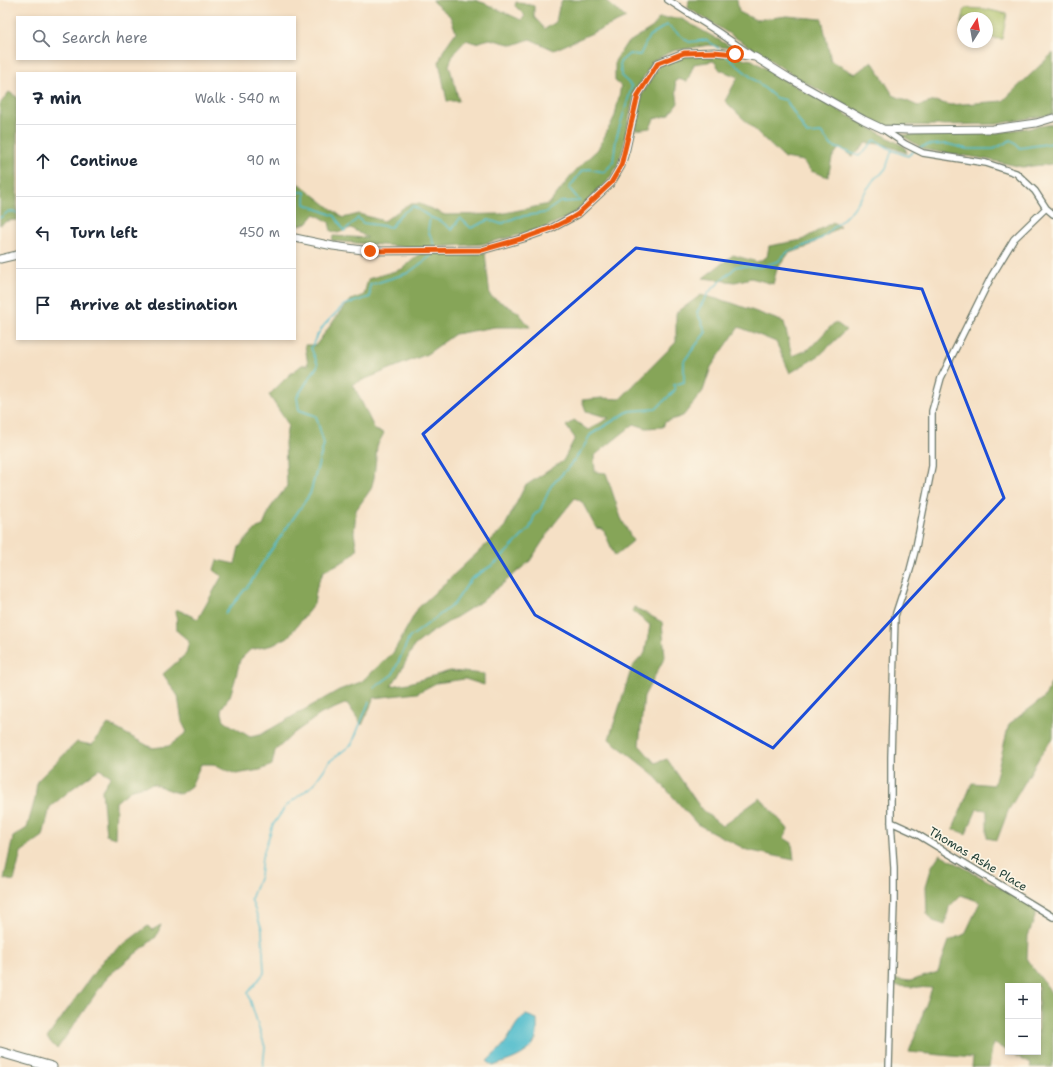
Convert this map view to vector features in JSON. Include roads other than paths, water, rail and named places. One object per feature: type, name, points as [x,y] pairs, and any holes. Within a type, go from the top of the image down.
[{"type":"highway","points":[[0,1052],[52,1067]]},
{"type":"street","points":[[668,0],[788,78],[883,129],[905,144],[923,153],[986,163],[1016,173],[1035,191],[1046,208],[1053,214]]},
{"type":"street","points":[[296,238],[333,246],[370,251],[482,250],[552,228],[578,214],[611,183],[621,166],[638,95],[658,63],[684,53],[714,52],[755,57]]},
{"type":"street","points":[[883,129],[993,129],[1053,118]]},
{"type":"street","points":[[889,1067],[894,903],[894,868],[891,822],[891,757],[895,616],[916,547],[932,466],[932,411],[941,378],[991,277],[1014,239],[1046,208]]},
{"type":"street","points":[[0,259],[16,255]]},
{"type":"street","name":"Thomas Ashe Place","points":[[891,822],[915,833],[1053,917]]},
{"type":"water","points":[[526,1015],[537,1019],[537,1036],[532,1046],[517,1057],[493,1066],[487,1061],[503,1046],[519,1020]]},
{"type":"waterway","points":[[296,192],[305,192],[305,204],[335,216],[344,231],[358,218],[363,223],[391,227],[400,215],[413,206],[430,217],[442,222],[452,230],[460,218],[471,228],[489,220],[501,224],[517,217],[544,213],[560,202],[580,201],[569,188],[582,171],[589,169],[604,172],[613,163],[616,139],[632,86],[621,76],[620,62],[629,54],[640,55],[649,36],[667,25],[689,42],[707,40],[719,49]]},
{"type":"waterway","points":[[726,56],[776,98],[786,100],[807,134],[821,133],[832,146],[859,156],[875,140],[892,150],[908,156],[914,151]]},
{"type":"waterway","points":[[919,148],[927,145],[948,144],[967,149],[994,149],[1011,140],[1020,148],[1053,143]]},
{"type":"waterway","points":[[374,688],[393,674],[409,638],[454,604],[471,579],[497,562],[530,528],[535,514],[540,510],[551,486],[582,450],[590,435],[629,411],[656,409],[675,390],[674,385],[684,382],[684,361],[706,332],[697,312],[709,292],[737,266],[760,267],[779,261],[789,251],[822,238],[853,209],[875,178],[886,168],[892,150]]},
{"type":"waterway","points":[[0,218],[9,211],[16,213]]},
{"type":"waterway","points":[[430,218],[428,230],[434,245],[433,248]]},
{"type":"waterway","points":[[225,614],[251,582],[310,494],[324,444],[316,416],[299,410],[297,397],[318,365],[311,348],[316,337],[325,324],[344,305],[370,297],[370,285],[408,273],[432,254]]},
{"type":"waterway","points":[[263,1067],[265,1047],[248,993],[264,973],[262,929],[251,899],[260,876],[262,857],[273,825],[286,806],[313,785],[330,761],[352,744],[369,702]]}]
